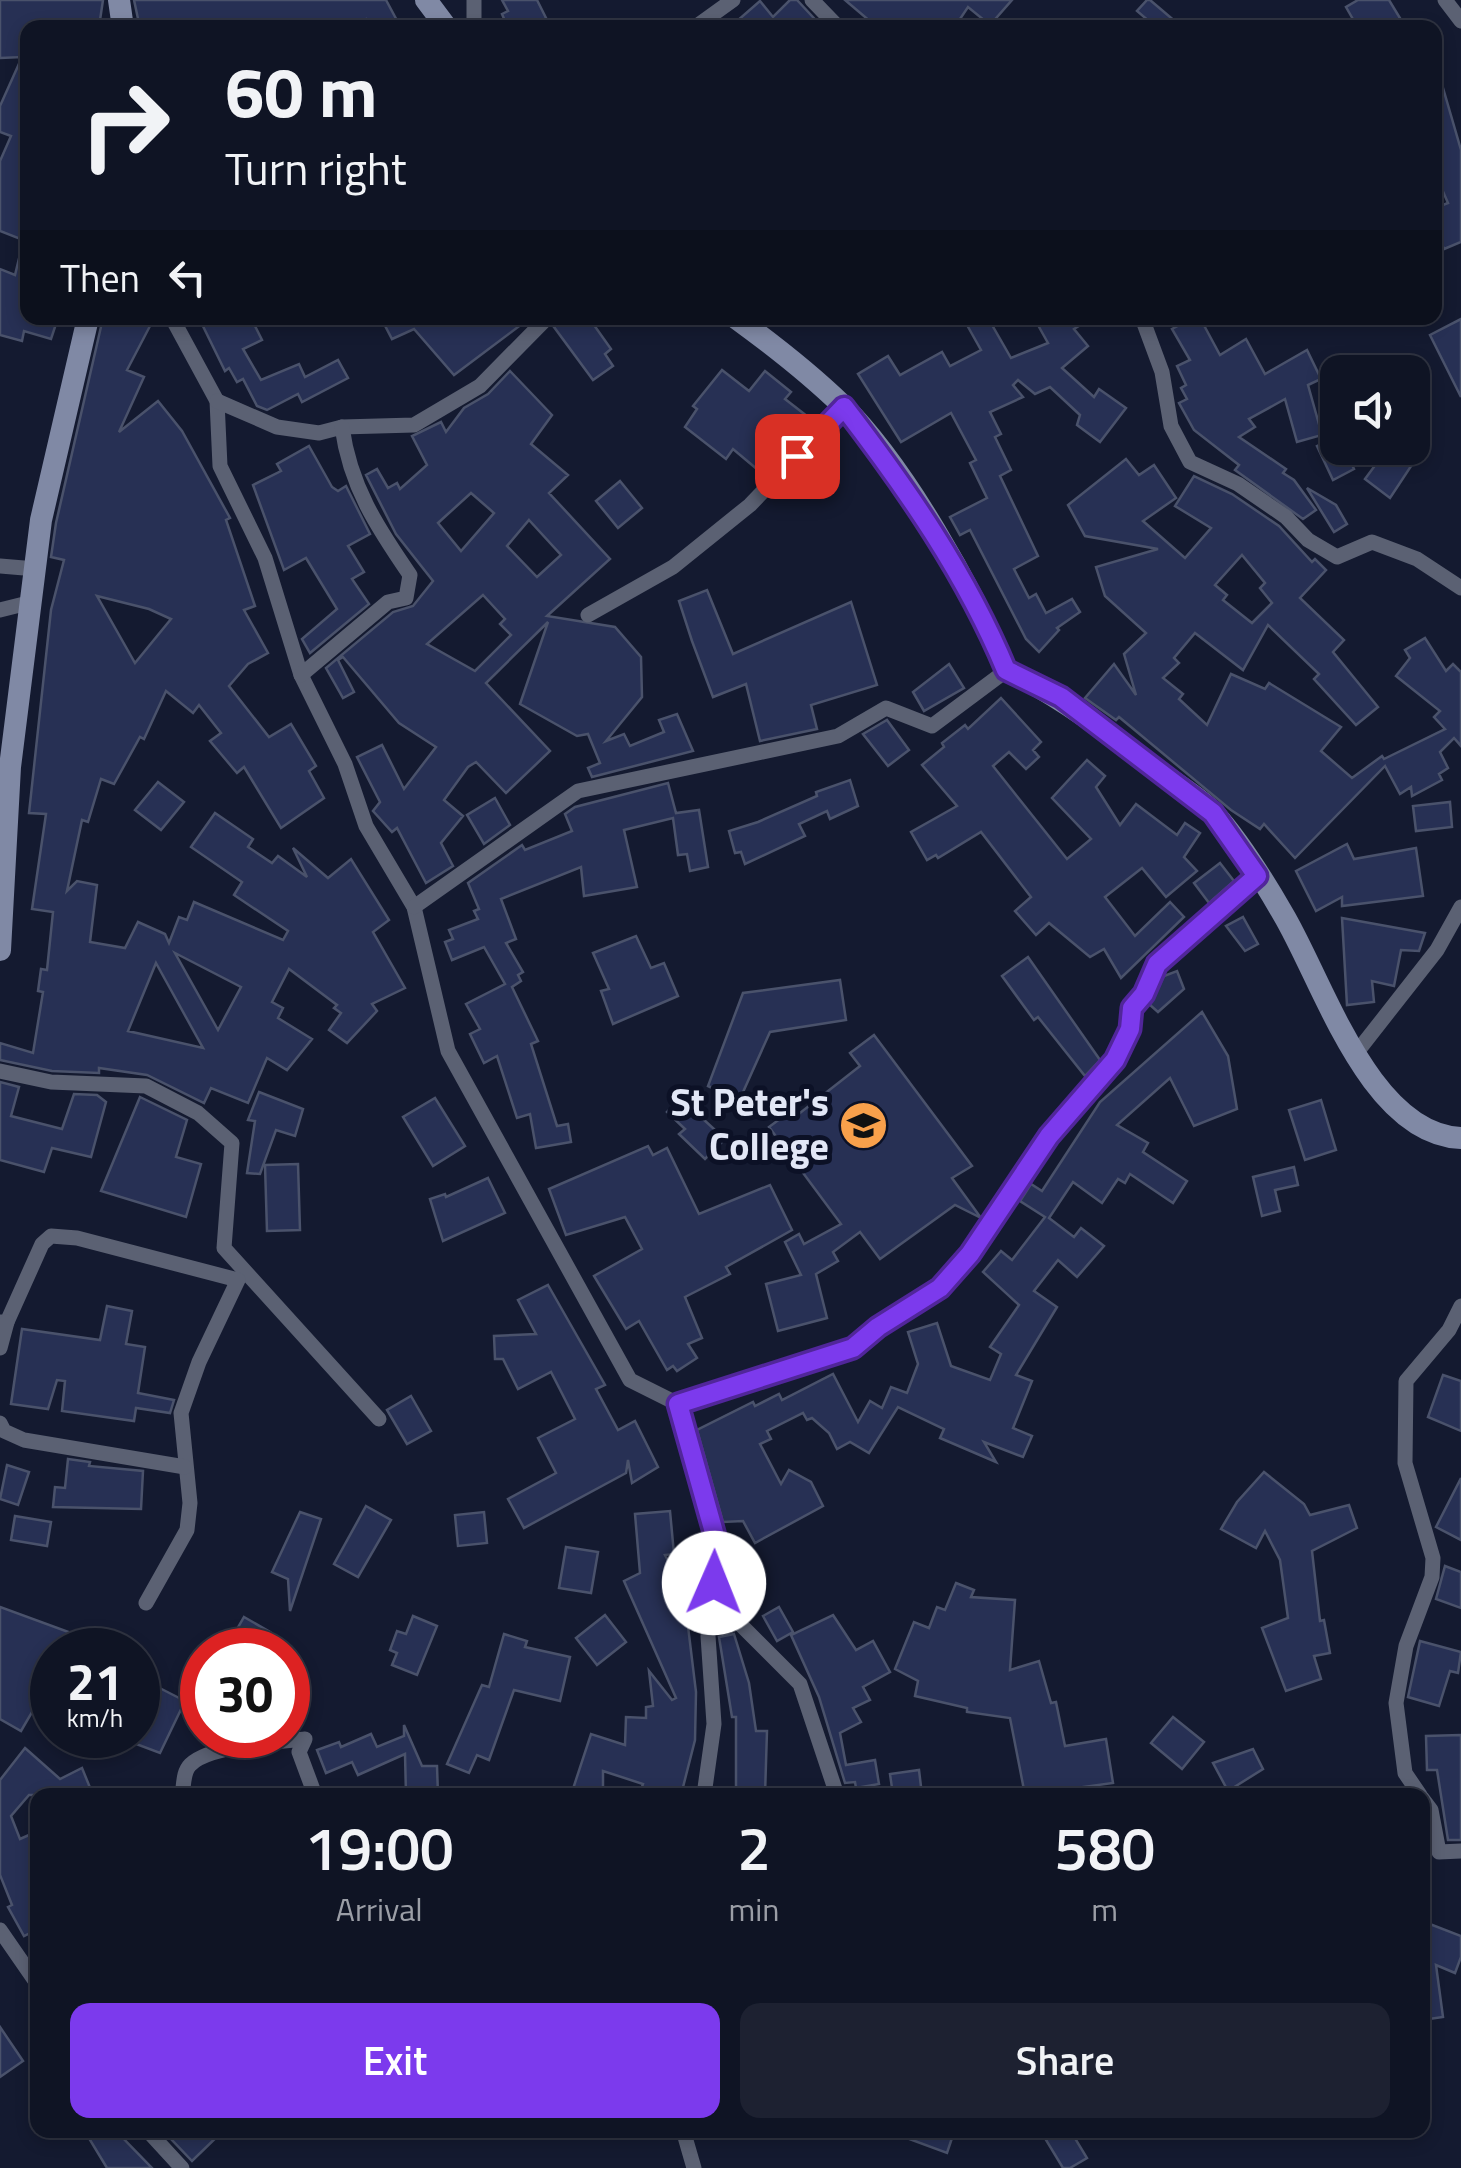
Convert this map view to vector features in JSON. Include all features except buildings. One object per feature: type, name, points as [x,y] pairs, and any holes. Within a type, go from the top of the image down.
[{"type":"main road","points":[[0,949],[10,767],[41,520],[86,325]]},
{"type":"main road","points":[[744,325],[844,407],[904,484],[986,622],[1006,670],[1061,697],[1213,813],[1283,913],[1381,1092],[1414,1122],[1444,1137],[1461,1138]]},
{"type":"street","points":[[705,20],[733,0]]},
{"type":"street","points":[[812,0],[831,20]]},
{"type":"street","points":[[1444,0],[1461,21]]},
{"type":"street","points":[[176,325],[217,401],[220,466],[265,558],[300,675],[346,764],[366,826],[414,907],[448,1051],[630,1380],[678,1404],[853,1348],[878,1327],[940,1288],[970,1254],[1049,1136],[1115,1060],[1130,1029],[1132,1008],[1144,994],[1157,964],[1257,876]]},
{"type":"street","points":[[217,401],[277,428],[319,433],[342,427],[414,425],[480,386],[540,325]]},
{"type":"street","points":[[1145,325],[1162,372],[1172,426],[1190,462],[1238,484],[1286,517],[1308,540],[1336,557],[1372,542],[1418,558],[1461,588]]},
{"type":"street","points":[[588,615],[673,567],[750,505],[844,407]]},
{"type":"street","points":[[300,675],[388,602],[406,598],[410,576],[372,520],[348,468],[342,427]]},
{"type":"street","points":[[0,566],[36,569]]},
{"type":"street","points":[[0,610],[32,602]]},
{"type":"street","points":[[414,907],[578,791],[838,736],[886,708],[932,726],[1006,670]]},
{"type":"street","points":[[1357,1052],[1437,950],[1461,908]]},
{"type":"street","points":[[0,1071],[50,1082],[146,1086],[198,1113],[232,1143],[224,1248],[238,1280],[199,1362],[181,1413],[190,1503],[187,1530],[146,1604]]},
{"type":"street","points":[[0,1348],[3,1322],[42,1244],[51,1236],[93,1241],[238,1280]]},
{"type":"street","points":[[224,1248],[379,1419]]},
{"type":"street","points":[[1415,1788],[1404,1773],[1396,1704],[1406,1646],[1432,1577],[1434,1558],[1405,1463],[1406,1381],[1449,1330],[1461,1306]]},
{"type":"street","points":[[678,1404],[717,1543],[708,1636],[714,1724],[705,1788]]},
{"type":"street","points":[[0,1423],[4,1431],[24,1440],[185,1467]]},
{"type":"street","points":[[714,1583],[737,1621],[800,1684],[826,1749],[835,1788]]},
{"type":"street","points":[[183,1788],[185,1772],[199,1758],[265,1742],[305,1739],[299,1752],[312,1788]]},
{"type":"street","points":[[1430,1809],[1439,1852],[1461,1851]]},
{"type":"street","points":[[0,1930],[30,1974]]},
{"type":"street","points":[[154,2138],[182,2168]]},
{"type":"street","points":[[685,2138],[694,2168]]},
{"type":"place","name":"St Peter's College","points":[[864,1125]]},
{"type":"route","points":[[714,1583],[717,1543],[678,1404],[853,1348],[878,1327],[940,1288],[970,1254],[1049,1136],[1115,1060],[1130,1029],[1132,1008],[1144,994],[1157,964],[1257,876],[1213,813],[1061,697],[1006,670],[986,622],[904,484],[844,407],[797,456]]}]
